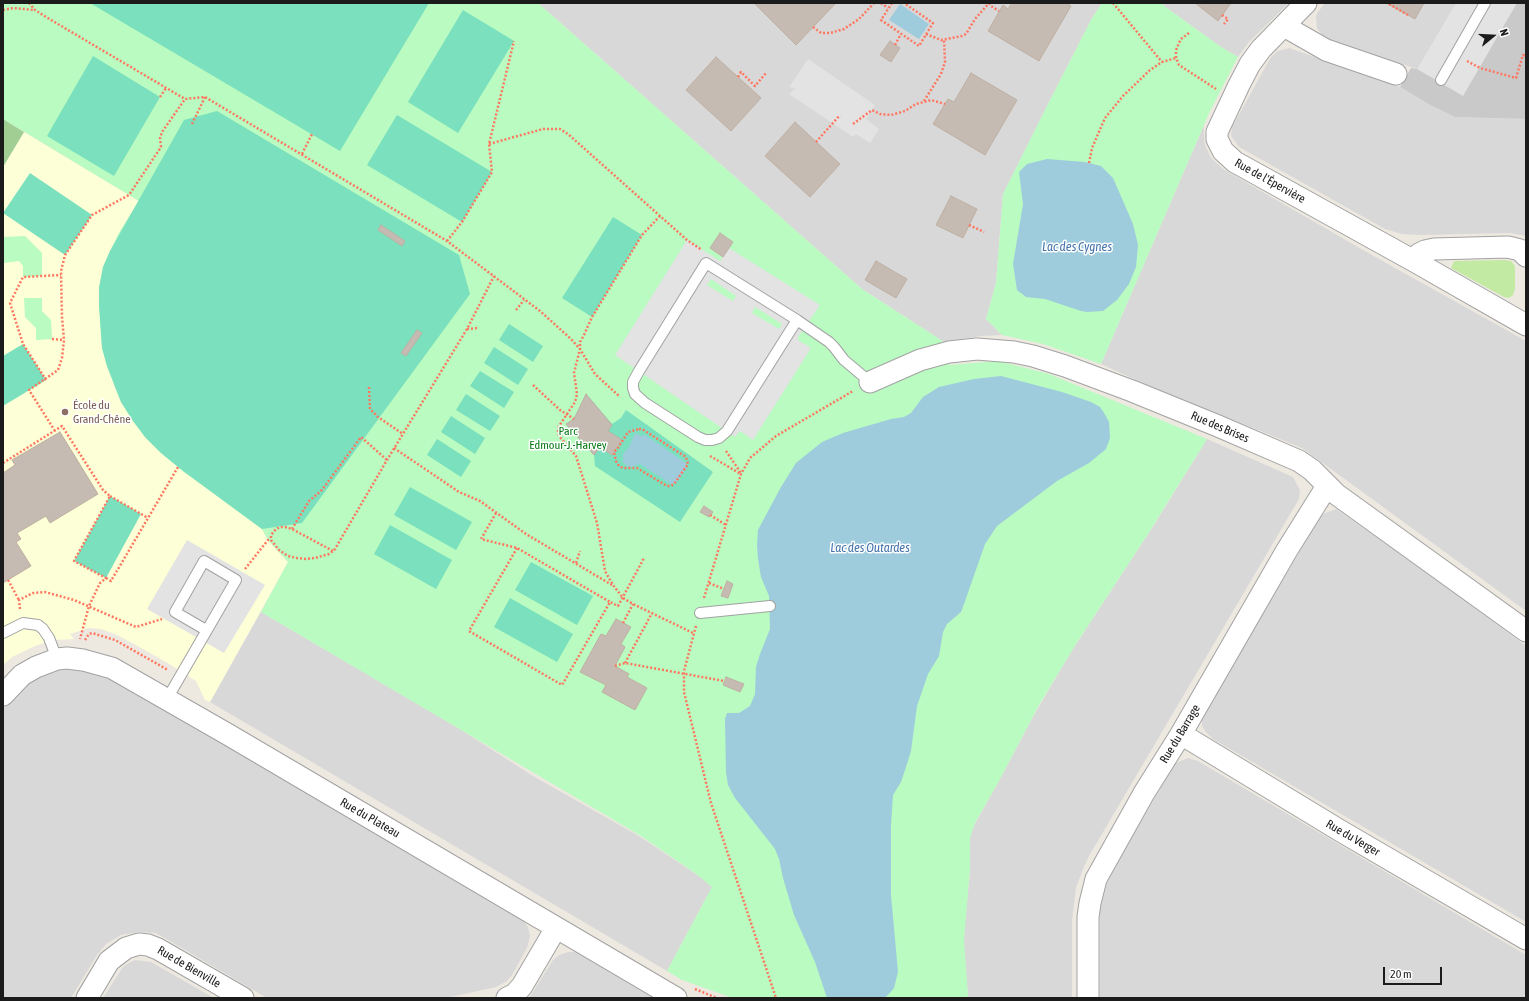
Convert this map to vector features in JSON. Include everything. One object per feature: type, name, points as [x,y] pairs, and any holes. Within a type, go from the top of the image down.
[{"type":"street","name":"Rue de l'Épervière","points":[[1306,3],[1257,55],[1239,85],[1216,132],[1219,145],[1228,157],[1235,162],[1526,324]]},
{"type":"street","points":[[1284,26],[1326,50],[1396,74]]},
{"type":"street","points":[[1414,261],[1419,254],[1434,249],[1508,247],[1520,250],[1526,256]]},
{"type":"street","name":"Rue des Brises","points":[[870,382],[907,365],[949,352],[978,349],[1025,354],[1065,366],[1132,391],[1288,455],[1304,464],[1327,486],[1526,631]]},
{"type":"street","name":"Rue du Barrage","points":[[1088,998],[1088,917],[1096,879],[1144,793],[1181,734],[1287,550],[1327,486]]},
{"type":"street","name":"Rue du Plateau","points":[[57,659],[67,658],[83,660],[105,666],[122,673],[676,998]]},
{"type":"street","points":[[3,694],[22,675],[36,667],[57,659]]},
{"type":"street","name":"Rue du Verger","points":[[1181,734],[1338,830],[1526,939]]},
{"type":"street","points":[[507,998],[515,994],[522,986],[556,928]]},
{"type":"street","name":"Rue de Bienville","points":[[86,998],[109,961],[126,948],[139,944],[148,945],[158,949],[243,998]]},
{"type":"lane","points":[[1441,80],[1485,3]]},
{"type":"lane","points":[[797,320],[724,434],[712,440],[705,440],[658,412],[639,399],[635,394],[633,382],[706,263],[797,320],[834,347],[844,360],[870,382]]},
{"type":"lane","points":[[167,699],[236,580],[204,562],[175,612],[206,630]]},
{"type":"lane","points":[[700,613],[770,606]]},
{"type":"lane","points":[[3,633],[12,627],[23,623],[38,626],[44,629],[57,659]]},
{"type":"path","points":[[29,3],[35,10],[185,99],[205,96],[446,242],[540,311],[580,349],[595,374],[620,397]]},
{"type":"path","points":[[813,27],[821,33],[830,33],[844,29],[859,19],[874,3]]},
{"type":"path","points":[[882,3],[888,8]]},
{"type":"path","points":[[892,3],[881,20],[919,46],[933,23],[904,3]]},
{"type":"path","points":[[926,34],[941,40],[962,36],[966,34],[975,19],[989,3],[999,11]]},
{"type":"path","points":[[1113,3],[1162,62]]},
{"type":"path","points":[[1389,4],[1408,15]]},
{"type":"path","points":[[3,10],[13,8],[35,10]]},
{"type":"path","points":[[1222,15],[1228,19],[1224,24]]},
{"type":"path","points":[[1190,33],[1181,39],[1176,50],[1176,58],[1180,65],[1220,91]]},
{"type":"path","points":[[895,45],[902,34]]},
{"type":"path","points":[[924,102],[945,62],[944,40]]},
{"type":"path","points":[[446,242],[462,222],[492,172],[490,144],[514,41]]},
{"type":"path","points":[[1480,68],[1516,78],[1523,55],[1526,56]]},
{"type":"path","points":[[1089,163],[1092,148],[1105,118],[1123,96],[1150,70],[1162,62],[1176,58]]},
{"type":"path","points":[[738,77],[741,72],[755,86],[766,72]]},
{"type":"path","points":[[160,97],[166,88]]},
{"type":"path","points":[[192,124],[205,96]]},
{"type":"path","points":[[55,431],[29,390],[46,380],[58,370],[62,358],[64,340],[61,275],[65,255],[92,215],[129,195],[161,147],[160,138],[162,132],[185,99]]},
{"type":"path","points":[[853,124],[872,110],[880,114],[891,115],[905,111],[916,104],[931,100],[945,104]]},
{"type":"path","points":[[816,142],[840,115]]},
{"type":"path","points":[[490,144],[529,132],[543,129],[560,129],[568,134],[687,240],[709,254],[706,263]]},
{"type":"path","points":[[302,154],[312,134]]},
{"type":"path","points":[[660,216],[642,235],[592,317],[580,342],[580,349],[574,373],[577,394],[575,402],[566,414],[559,426],[558,431],[559,436],[576,456],[597,524],[605,571],[613,585],[623,598],[693,633]]},
{"type":"path","points":[[969,225],[984,232]]},
{"type":"path","points":[[46,380],[24,344],[10,303],[23,277],[61,275]]},
{"type":"path","points":[[333,551],[292,529],[280,527],[272,532],[271,540],[279,550],[288,556],[306,559],[315,558],[329,554],[333,551],[340,542],[394,448],[467,329],[494,276]]},
{"type":"path","points":[[516,310],[524,300]]},
{"type":"path","points":[[467,329],[478,328]]},
{"type":"path","points":[[52,339],[64,340]]},
{"type":"path","points":[[776,998],[711,803],[684,692],[684,674],[693,633],[741,474],[750,458],[776,436],[870,382]]},
{"type":"path","points":[[533,386],[574,419]]},
{"type":"path","points":[[369,387],[370,409],[378,417],[403,434]]},
{"type":"path","points":[[3,463],[62,426],[103,490],[110,496],[148,518]]},
{"type":"path","points":[[642,429],[686,457],[688,464],[674,484],[670,486],[637,468],[623,468],[619,466],[614,452],[617,448],[628,432],[642,429]]},
{"type":"path","points":[[292,529],[309,501],[322,490],[361,437],[387,460]]},
{"type":"path","points":[[724,447],[741,474]]},
{"type":"path","points":[[394,448],[459,492],[480,501],[526,534],[613,585]]},
{"type":"path","points":[[708,455],[741,474]]},
{"type":"path","points":[[110,496],[74,561],[111,581],[178,467]]},
{"type":"path","points":[[496,513],[481,539],[517,548],[618,606],[644,558]]},
{"type":"path","points":[[710,515],[726,525]]},
{"type":"path","points":[[236,580],[268,540],[271,540]]},
{"type":"path","points":[[517,548],[469,631],[562,685],[610,602]]},
{"type":"path","points":[[576,563],[580,551]]},
{"type":"path","points":[[75,639],[80,639],[90,606],[100,583],[106,578]]},
{"type":"path","points":[[8,580],[19,600],[20,605]]},
{"type":"path","points":[[708,583],[724,589]]},
{"type":"path","points":[[19,600],[33,593],[45,592],[74,600],[136,626],[163,619]]},
{"type":"path","points":[[623,623],[633,604]]},
{"type":"path","points":[[625,663],[652,613]]},
{"type":"path","points":[[84,640],[89,634],[92,633],[115,640],[171,672]]},
{"type":"path","points":[[615,666],[625,663],[724,681]]},
{"type":"shaded area","points":[[538,3],[1102,3],[1091,20],[1003,194],[996,283],[986,319],[1002,335],[981,336],[944,342],[862,289]]},
{"type":"shaded area","points":[[1163,3],[1289,3],[1249,42],[1238,57],[1221,47],[1164,6]]},
{"type":"shaded area","points":[[1325,3],[1456,3],[1417,69],[1335,42],[1322,35],[1317,28],[1316,17],[1317,13]]},
{"type":"shaded area","points":[[1456,3],[1526,3],[1526,119],[1455,117],[1430,105],[1400,87],[1411,68],[1417,69]]},
{"type":"shaded area","points":[[1456,3],[1517,3],[1463,96],[1417,69]]},
{"type":"shaded area","points":[[1289,48],[1400,87],[1430,105],[1455,117],[1526,119],[1526,236],[1511,233],[1419,235],[1402,234],[1385,229],[1239,147],[1231,136],[1232,127],[1271,57],[1278,51]]},
{"type":"shaded area","points":[[808,59],[875,105],[866,119],[879,129],[870,143],[856,134],[853,137],[789,94],[795,88],[789,87]]},
{"type":"shaded area","points":[[1204,125],[1205,145],[1211,158],[1223,169],[1363,250],[1526,341],[1526,611],[1302,448],[1147,385],[1101,364]]},
{"type":"shaded area","name":"École du Grand-Chêne","points":[[24,132],[139,201],[120,231],[110,251],[99,288],[100,322],[114,386],[121,402],[145,437],[161,453],[183,471],[262,529],[268,540],[288,562],[210,702],[205,700],[196,681],[136,645],[101,629],[89,628],[70,634],[74,639],[53,640],[35,646],[12,657],[3,665],[3,167]]},
{"type":"shaded area","points":[[687,240],[720,261],[729,248],[820,305],[798,337],[798,340],[811,348],[753,440],[740,431],[735,437],[615,355]],"holes":[[[711,279],[736,296],[733,301],[707,285]],[[755,307],[782,324],[779,329],[752,313]]]},
{"type":"shaded area","points":[[1207,439],[1293,477],[1300,490],[1299,499],[1089,856],[1083,869],[1076,888],[1072,921],[1072,998],[967,998],[964,926],[970,873],[970,833],[1034,715],[1069,655],[1154,525]]},
{"type":"shaded area","points":[[1336,509],[1426,572],[1526,646],[1526,922],[1213,739],[1202,726],[1204,714],[1316,524],[1323,514]]},
{"type":"shaded area","points":[[187,540],[265,585],[224,653],[147,609]]},
{"type":"shaded area","points":[[261,612],[460,729],[533,776],[639,836],[708,882],[712,887],[667,971],[210,702]]},
{"type":"shaded area","points":[[65,667],[108,675],[521,918],[528,927],[530,936],[527,948],[512,975],[507,981],[496,987],[446,998],[267,998],[163,937],[155,933],[140,932],[121,935],[106,944],[97,955],[71,998],[3,998],[3,709],[10,697],[30,679]]},
{"type":"shaded area","points":[[1188,758],[1198,761],[1526,955],[1526,998],[1100,998],[1100,910],[1103,893],[1127,845],[1172,769],[1176,763]]},
{"type":"shaded area","points":[[568,952],[577,952],[585,955],[658,998],[529,998],[553,960],[559,955]]},
{"type":"shaded area","points":[[135,960],[151,962],[214,998],[103,998],[123,967]]},
{"type":"green space","name":"Parc Edmour-J.-Harvey","points":[[3,3],[538,3],[862,289],[944,342],[949,365],[997,361],[1049,374],[1207,439],[1148,534],[1076,644],[1039,705],[975,823],[970,838],[970,868],[964,941],[967,998],[733,998],[682,980],[667,971],[712,887],[695,873],[641,836],[261,612],[288,562],[268,540],[262,529],[183,471],[161,453],[145,437],[121,402],[107,366],[102,348],[99,305],[99,288],[103,267],[120,231],[139,201],[3,119]]},
{"type":"green space","points":[[90,3],[429,3],[340,151]]},
{"type":"green space","points":[[1102,3],[1163,3],[1164,6],[1221,47],[1238,57],[1210,111],[1101,364],[1043,344],[1002,335],[986,319],[996,283],[1003,194],[1091,20]]},
{"type":"green space","points":[[463,10],[514,41],[458,133],[408,102]]},
{"type":"green space","points":[[93,56],[160,97],[114,176],[47,136]]},
{"type":"green space","points":[[217,111],[459,255],[470,294],[302,523],[262,529],[161,453],[145,437],[121,402],[107,366],[102,348],[99,288],[103,267],[110,251],[184,120]]},
{"type":"green space","points":[[397,115],[492,172],[462,222],[367,165]]},
{"type":"green space","points":[[3,119],[24,132],[3,167]]},
{"type":"green space","points":[[30,173],[92,215],[65,255],[3,213]]},
{"type":"green space","points":[[613,217],[642,235],[592,317],[562,298]]},
{"type":"green space","points":[[25,236],[42,253],[42,276],[23,277],[23,266],[19,261],[4,263],[3,237]]},
{"type":"green space","points":[[1454,261],[1511,261],[1515,266],[1515,289],[1513,295],[1509,298],[1504,297],[1451,268]]},
{"type":"green space","points":[[24,298],[42,298],[42,311],[51,320],[52,339],[36,340],[36,328],[25,317]]},
{"type":"green space","points":[[509,324],[543,346],[533,362],[499,340]]},
{"type":"green space","points":[[23,344],[46,380],[3,406],[3,356]]},
{"type":"green space","points":[[494,347],[528,369],[518,385],[484,363]]},
{"type":"green space","points":[[480,371],[514,392],[504,408],[470,386]]},
{"type":"green space","points":[[466,394],[500,416],[490,431],[456,410]]},
{"type":"green space","points":[[586,394],[612,424],[621,418],[626,410],[713,472],[680,522],[595,466],[594,455],[566,424],[574,419]]},
{"type":"green space","points":[[451,416],[485,438],[475,454],[441,432]]},
{"type":"green space","points":[[437,439],[471,461],[461,477],[427,455]]},
{"type":"green space","points":[[410,487],[472,522],[456,550],[394,515]]},
{"type":"green space","points":[[110,496],[141,514],[106,578],[74,561]]},
{"type":"green space","points":[[390,525],[452,560],[436,589],[374,554]]},
{"type":"green space","points":[[531,562],[593,596],[577,625],[515,590]]},
{"type":"green space","points":[[510,598],[573,634],[557,662],[494,627]]},
{"type":"water","points":[[900,4],[929,24],[919,39],[889,20]]},
{"type":"water","name":"Lac des Cygnes","points":[[1047,159],[1085,162],[1101,166],[1113,178],[1133,224],[1138,245],[1136,267],[1129,284],[1117,300],[1103,311],[1081,311],[1045,299],[1026,297],[1017,290],[1013,264],[1023,204],[1019,172],[1027,164]]},
{"type":"water","name":"Lac des Outardes","points":[[1001,376],[1062,392],[1091,402],[1100,407],[1109,422],[1110,438],[1106,449],[1089,463],[1057,481],[997,526],[985,544],[961,612],[947,624],[943,632],[939,656],[928,674],[917,706],[911,751],[901,782],[893,795],[891,825],[891,895],[898,972],[894,988],[887,996],[883,998],[827,998],[815,962],[794,915],[775,849],[735,798],[728,785],[726,772],[725,719],[727,713],[739,713],[750,706],[755,694],[756,667],[770,629],[769,596],[761,577],[758,559],[758,530],[781,487],[796,463],[822,442],[843,433],[891,419],[904,417],[911,413],[923,397],[939,387],[974,379]]},
{"type":"water","points":[[635,433],[641,436],[645,435],[686,463],[687,467],[676,483],[671,484],[640,464],[631,467],[627,466],[623,462],[623,454],[629,447]]},
{"type":"building","points":[[754,3],[836,3],[796,45]]},
{"type":"building","points":[[1012,3],[1066,3],[1071,6],[1039,61],[988,31],[1003,5],[1008,9]]},
{"type":"building","points":[[1195,3],[1231,3],[1218,21]]},
{"type":"building","points":[[1386,3],[1424,3],[1415,19]]},
{"type":"building","points":[[890,41],[900,48],[891,62],[880,55]]},
{"type":"building","points":[[716,57],[761,98],[731,131],[686,90]]},
{"type":"building","points":[[971,73],[1017,100],[985,155],[933,124],[948,99],[954,102]]},
{"type":"building","points":[[795,122],[840,164],[810,197],[765,156]]},
{"type":"building","points":[[951,196],[977,209],[963,238],[936,225]]},
{"type":"building","points":[[381,225],[405,241],[402,246],[378,230]]},
{"type":"building","points":[[720,233],[733,242],[723,257],[710,248]]},
{"type":"building","points":[[876,261],[907,279],[896,298],[865,280]]},
{"type":"building","points":[[417,330],[422,333],[406,356],[401,353]]},
{"type":"building","points":[[586,394],[612,425],[608,431],[622,440],[612,455],[600,447],[594,455],[566,424],[574,419]]},
{"type":"building","points":[[60,432],[98,494],[50,523],[46,516],[17,533],[21,539],[16,542],[31,566],[3,583],[3,473],[15,465],[12,460]]},
{"type":"building","points":[[704,506],[713,512],[709,517],[700,512]]},
{"type":"building","points":[[727,581],[733,584],[728,598],[721,596]]},
{"type":"building","points":[[616,619],[631,627],[621,644],[625,647],[615,666],[629,674],[627,677],[647,688],[635,710],[602,692],[606,685],[580,672],[601,634],[606,636]]},
{"type":"building","points":[[726,677],[744,684],[740,692],[723,685]]},
{"type":"place","name":"École du Grand-Chêne","points":[[65,412]]}]
